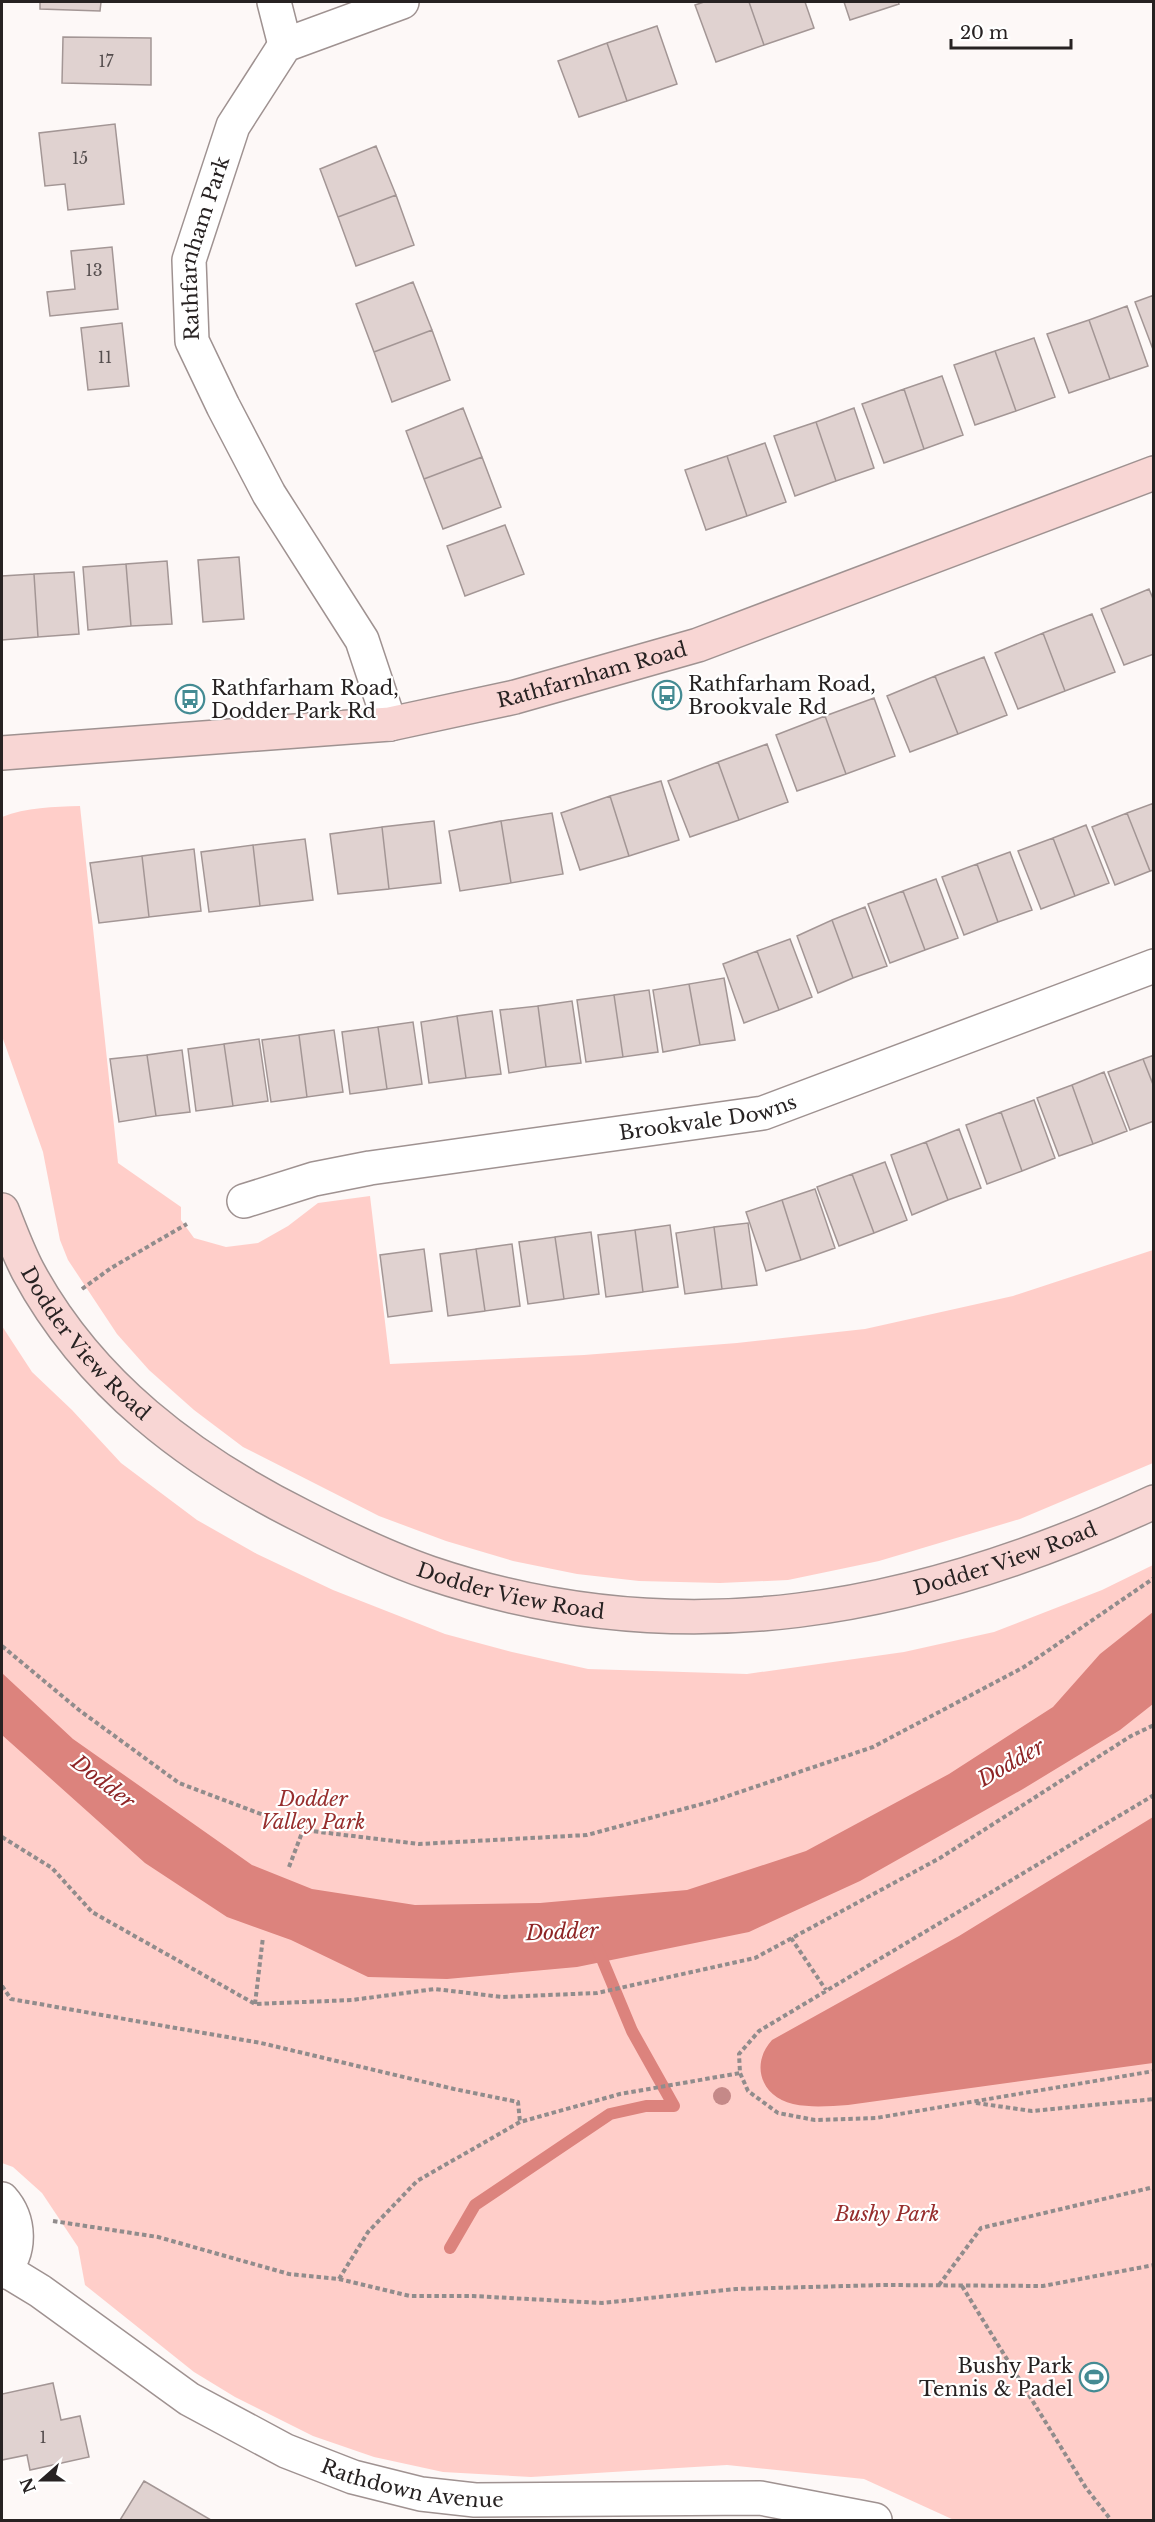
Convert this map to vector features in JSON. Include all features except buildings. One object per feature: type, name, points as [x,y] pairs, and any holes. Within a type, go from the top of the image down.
[{"type":"main road","name":"Rathfarnham Road","points":[[2,753],[390,724],[515,697],[698,645],[1154,473]]},
{"type":"main road","name":"Dodder View Road","points":[[2,1210],[28,1270],[51,1309],[113,1384],[175,1441],[225,1474],[330,1531],[429,1573],[486,1589],[542,1603],[653,1617],[709,1618],[827,1608],[939,1582],[1014,1558],[1087,1531],[1154,1502]]},
{"type":"street","points":[[274,2],[285,45],[402,2]]},
{"type":"street","name":"Rathfarnham Park","points":[[285,45],[233,126],[189,261],[192,341],[269,494],[362,640],[390,724]]},
{"type":"street","name":"Brookvale Downs","points":[[244,1201],[314,1179],[370,1168],[763,1113],[1154,966]]},
{"type":"street","name":"Rathdown Avenue","points":[[7,2206],[17,2228],[16,2243],[3,2270],[40,2291],[189,2399],[286,2451],[353,2477],[421,2494],[475,2500],[760,2498],[875,2520]]},
{"type":"path","points":[[76,1293],[111,1268],[187,1224]]},
{"type":"path","points":[[2,1646],[79,1710],[179,1782],[303,1830],[419,1844],[587,1835],[713,1801],[873,1748],[1024,1667],[1154,1578]]},
{"type":"path","points":[[2,1837],[52,1868],[92,1912],[255,2004],[352,2000],[435,1989],[502,1996],[597,1993],[755,1958],[940,1858],[1131,1736],[1154,1725]]},
{"type":"path","points":[[1154,1795],[826,1989],[759,2031],[739,2054],[740,2073],[748,2091],[778,2113],[815,2121],[876,2118],[1154,2071]]},
{"type":"path","points":[[289,1867],[303,1830]]},
{"type":"path","points":[[255,2004],[263,1937]]},
{"type":"path","points":[[791,1938],[826,1989]]},
{"type":"path","points":[[2,1986],[11,1999],[261,2043],[453,2089],[518,2102],[520,2122]]},
{"type":"path","points":[[339,2279],[368,2232],[417,2181],[520,2122],[643,2090],[740,2073]]},
{"type":"path","points":[[970,2102],[1032,2111],[1154,2099]]},
{"type":"path","points":[[938,2285],[981,2228],[1154,2187]]},
{"type":"path","points":[[7,2206],[158,2237],[289,2274],[339,2279],[410,2296],[473,2296],[602,2303],[736,2289],[938,2285],[1043,2286],[1154,2265]]},
{"type":"path","points":[[961,2285],[1086,2488],[1111,2520]]},
{"type":"green space","points":[[80,806],[118,1163],[181,1207],[181,1220],[194,1238],[226,1247],[258,1243],[288,1226],[318,1203],[370,1196],[390,1364],[584,1355],[737,1343],[865,1329],[1013,1296],[1153,1250],[1153,1463],[1020,1519],[879,1561],[788,1580],[720,1583],[639,1581],[577,1574],[513,1561],[446,1541],[379,1516],[243,1447],[194,1410],[149,1370],[117,1334],[68,1260],[60,1240],[43,1152],[2,1036],[2,817],[30,809]]},
{"type":"green space","points":[[2,1326],[32,1372],[72,1410],[121,1463],[197,1520],[257,1554],[333,1590],[445,1634],[588,1669],[747,1674],[904,1652],[994,1632],[1102,1590],[1153,1565],[1153,2520],[954,2520],[864,2479],[727,2465],[531,2477],[443,2472],[374,2457],[313,2436],[235,2397],[194,2372],[85,2285],[78,2247],[42,2193],[13,2167],[2,2163]]},
{"type":"water","name":"Dodder","points":[[1153,1612],[1153,1704],[1120,1730],[1023,1789],[860,1881],[749,1932],[577,1967],[447,1979],[368,1977],[291,1940],[227,1917],[145,1863],[2,1735],[2,1673],[73,1739],[252,1865],[312,1889],[415,1905],[540,1903],[687,1890],[806,1851],[949,1774],[1053,1707],[1100,1654]]},
{"type":"water","points":[[1153,1817],[1153,2063],[848,2105],[793,2104],[782,2100],[766,2087],[762,2078],[762,2059],[765,2049],[772,2040],[959,1936]]},
{"type":"waterway","name":"Dodder","points":[[450,2248],[475,2205],[610,2114],[646,2106],[674,2106],[632,2031],[597,1947]]},
{"type":"place","name":"Rathfarham Road, Brookvale Rd","points":[[667,695]]},
{"type":"place","name":"Rathfarham Road, Dodder Park Rd","points":[[190,699]]},
{"type":"place","name":"Bushy Park Tennis & Padel","points":[[1094,2377]]},
{"type":"park label","name":"Dodder Valley Park","points":[[313,1810]]},
{"type":"park label","name":"Bushy Park","points":[[887,2214]]}]
